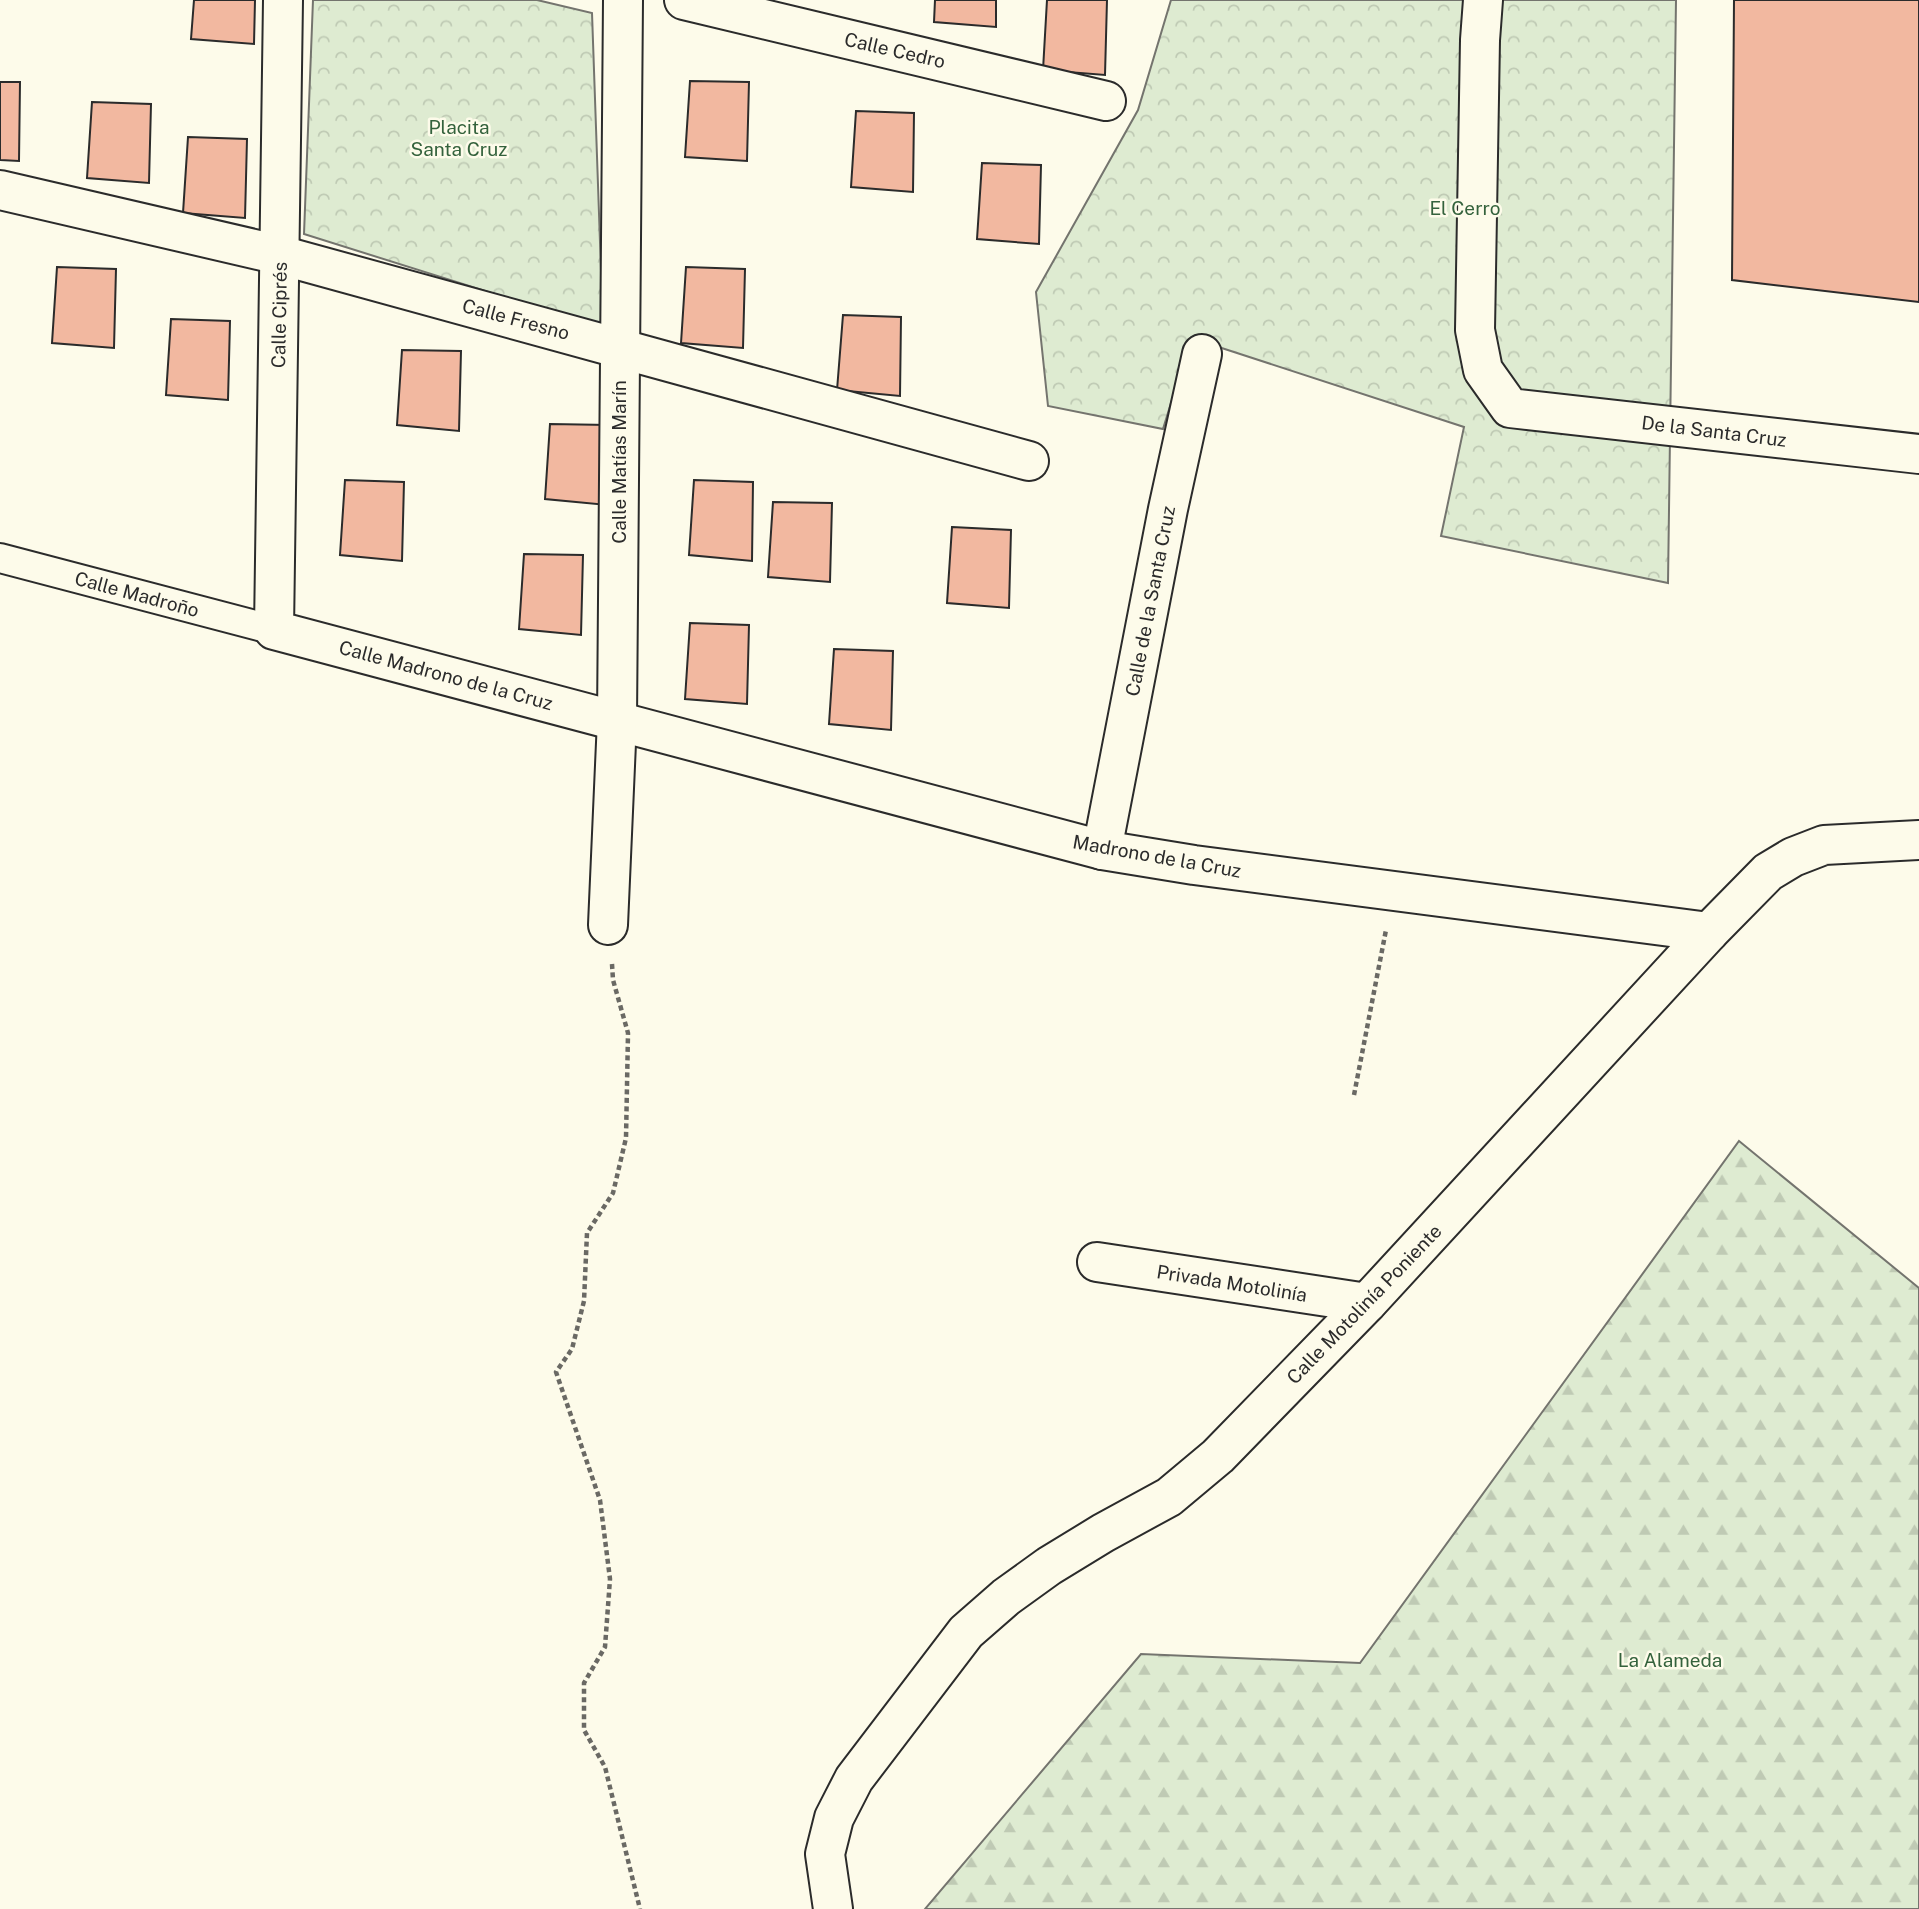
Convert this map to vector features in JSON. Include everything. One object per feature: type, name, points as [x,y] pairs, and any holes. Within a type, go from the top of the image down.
[{"type":"street","name":"Calle Ciprés","points":[[274,630],[283,0]]},
{"type":"street","name":"Calle Matías Marín","points":[[608,925],[617,720],[624,0]]},
{"type":"street","name":"Calle Cedro","points":[[684,0],[1106,101]]},
{"type":"street","name":"De la Santa Cruz","points":[[1483,0],[1475,330],[1483,370],[1510,408],[1919,454]]},
{"type":"street","name":"Calle Fresno","points":[[0,190],[280,255],[1029,461]]},
{"type":"street","name":"Calle de la Santa Cruz","points":[[1102,850],[1168,509],[1202,354]]},
{"type":"street","name":"Calle Madroño","points":[[0,558],[274,630]]},
{"type":"street","name":"Calle Madrono de la Cruz","points":[[274,630],[617,720]]},
{"type":"street","name":"Madrono de la Cruz","points":[[617,720],[1102,850],[1194,865],[1709,932]]},
{"type":"street","name":"Calle Motolinía Poniente","points":[[832,1909],[825,1854],[834,1818],[854,1779],[966,1632],[1006,1597],[1049,1566],[1169,1497],[1218,1456],[1367,1303],[1709,932],[1768,872],[1793,857],[1824,845],[1919,840]]},
{"type":"street","name":"Privada Motolinía","points":[[1097,1262],[1367,1303]]},
{"type":"path","points":[[1354,1095],[1393,891]]},
{"type":"path","points":[[608,925],[613,981],[628,1033],[625,1138],[613,1193],[587,1233],[584,1300],[572,1349],[556,1372],[600,1500],[610,1579],[605,1647],[584,1683],[584,1730],[605,1767],[640,1909]]},
{"type":"green space","name":"Placita Santa Cruz","points":[[313,0],[537,0],[592,13],[603,328],[304,234]]},
{"type":"green space","name":"El Cerro","points":[[1171,0],[1676,0],[1668,583],[1441,536],[1464,427],[1191,338],[1163,429],[1048,406],[1036,292],[1138,110]]},
{"type":"green space","name":"La Alameda","points":[[1739,1141],[1919,1288],[1919,1909],[925,1909],[1141,1654],[1360,1663]]},
{"type":"building","points":[[194,0],[255,0],[254,44],[191,39]]},
{"type":"building","points":[[935,0],[996,0],[996,27],[934,22]]},
{"type":"building","points":[[1047,0],[1107,0],[1105,75],[1043,70]]},
{"type":"building","points":[[1734,0],[1919,0],[1919,302],[1732,280]]},
{"type":"building","points":[[690,81],[749,82],[747,161],[685,157]]},
{"type":"building","points":[[0,82],[20,82],[19,161],[0,160]]},
{"type":"building","points":[[92,102],[151,104],[149,183],[87,178]]},
{"type":"building","points":[[856,111],[914,113],[913,192],[851,187]]},
{"type":"building","points":[[188,137],[247,139],[245,218],[183,213]]},
{"type":"building","points":[[982,163],[1041,165],[1039,244],[977,239]]},
{"type":"building","points":[[57,267],[116,269],[114,348],[52,343]]},
{"type":"building","points":[[686,267],[745,269],[743,348],[681,343]]},
{"type":"building","points":[[843,315],[901,317],[900,396],[837,390]]},
{"type":"building","points":[[171,319],[230,321],[228,400],[166,395]]},
{"type":"building","points":[[402,350],[461,351],[459,431],[397,425]]},
{"type":"building","points":[[550,424],[609,425],[607,505],[545,499]]},
{"type":"building","points":[[345,480],[404,482],[402,561],[340,555]]},
{"type":"building","points":[[694,480],[753,482],[752,561],[689,555]]},
{"type":"building","points":[[773,502],[832,503],[830,582],[768,577]]},
{"type":"building","points":[[952,527],[1011,530],[1009,608],[947,603]]},
{"type":"building","points":[[524,554],[583,555],[581,635],[519,629]]},
{"type":"building","points":[[690,623],[749,625],[747,704],[685,699]]},
{"type":"building","points":[[834,649],[893,651],[891,730],[829,724]]}]
